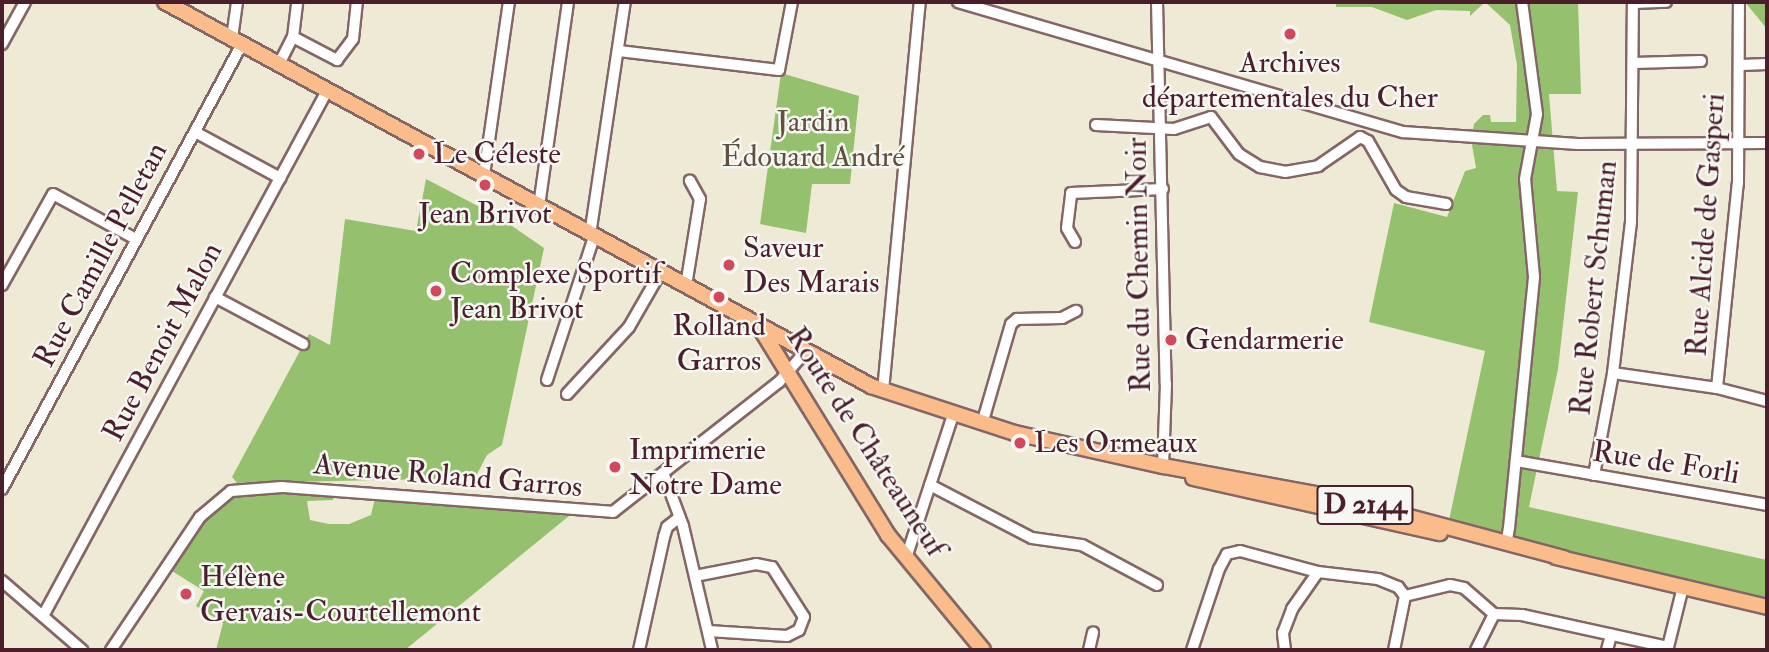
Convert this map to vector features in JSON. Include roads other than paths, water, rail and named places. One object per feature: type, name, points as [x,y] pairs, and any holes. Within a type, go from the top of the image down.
[{"type":"main road","points":[[165,2],[759,327]]},
{"type":"main road","name":"D 2144","points":[[759,327],[804,353],[883,391],[982,425],[1163,466],[1198,480],[1507,540],[1564,558]]},
{"type":"main road","name":"Route de Châteauneuf","points":[[759,327],[905,558],[984,650]]},
{"type":"main road","name":"D 2144","points":[[1390,517],[1767,607]]},
{"type":"street","points":[[2,44],[25,2]]},
{"type":"street","points":[[237,2],[237,41]]},
{"type":"street","points":[[279,64],[293,37],[297,2]]},
{"type":"street","points":[[293,37],[337,60],[353,39],[357,2]]},
{"type":"street","points":[[484,175],[509,2]]},
{"type":"street","points":[[539,206],[568,2]]},
{"type":"street","points":[[547,380],[592,236],[625,2]]},
{"type":"street","points":[[619,51],[779,70],[792,2]]},
{"type":"street","points":[[883,391],[920,2]]},
{"type":"street","points":[[958,2],[1366,123],[1425,136],[1634,145],[1767,143]]},
{"type":"street","name":"Rue du Chemin Noir","points":[[1157,2],[1163,189],[1163,466]]},
{"type":"street","points":[[1490,543],[1507,540],[1534,291],[1525,179],[1537,114],[1522,2]]},
{"type":"street","points":[[1633,2],[1665,2]]},
{"type":"street","name":"Rue Robert Schuman","points":[[1594,475],[1613,373],[1627,270],[1634,145],[1633,2]]},
{"type":"street","name":"Rue Alcide de Gasperi","points":[[1717,388],[1728,310],[1740,142],[1739,2]]},
{"type":"street","name":"Rue Camille Pelletan","points":[[2,489],[195,132],[237,41]]},
{"type":"street","points":[[1634,64],[1701,61]]},
{"type":"street","name":"Rue Alcide de Gasperi","points":[[1741,65],[1767,64]]},
{"type":"street","name":"Rue Benoit Malon","points":[[43,616],[327,91]]},
{"type":"street","points":[[1096,125],[1162,130],[1183,128],[1212,117],[1239,154],[1260,167],[1285,172],[1318,166],[1352,140],[1362,138]]},
{"type":"street","points":[[1366,123],[1362,138],[1396,190],[1406,197],[1446,204]]},
{"type":"street","points":[[195,132],[280,178]]},
{"type":"street","points":[[686,286],[700,199],[690,181]]},
{"type":"street","points":[[1075,242],[1067,228],[1071,193],[1163,189]]},
{"type":"street","points":[[2,285],[53,194],[136,239]]},
{"type":"street","points":[[567,394],[629,327],[660,272]]},
{"type":"street","points":[[215,297],[303,344]]},
{"type":"street","points":[[982,425],[1011,324],[1017,319],[1062,318],[1076,311]]},
{"type":"street","name":"Avenue Roland Garros","points":[[111,650],[200,517],[231,491],[282,487],[606,513],[619,510],[788,374],[804,353]]},
{"type":"street","points":[[1613,373],[1717,388],[1767,401]]},
{"type":"street","points":[[905,558],[953,415]]},
{"type":"street","name":"Rue de Forli","points":[[1516,461],[1767,505]]},
{"type":"street","points":[[664,475],[680,517],[712,650]]},
{"type":"street","points":[[653,484],[672,498]]},
{"type":"street","points":[[930,485],[1032,538],[1082,545],[1157,585]]},
{"type":"street","points":[[639,650],[667,527],[680,517]]},
{"type":"street","points":[[1192,650],[1227,555],[1240,551],[1318,572],[1378,579],[1398,587],[1405,596],[1394,650]]},
{"type":"street","points":[[695,576],[756,564],[772,567],[804,617],[799,630],[787,636],[708,631]]},
{"type":"street","points":[[1285,650],[1283,633],[1292,609],[1318,572]]},
{"type":"street","points":[[2,582],[82,650]]},
{"type":"street","points":[[1405,596],[1450,585],[1464,588],[1494,614],[1522,615],[1668,647],[1683,587]]},
{"type":"street","points":[[1476,650],[1494,614]]},
{"type":"street","points":[[1089,650],[1093,632]]},
{"type":"street","points":[[1607,650],[1611,635]]},
{"type":"place","name":"Archives départementales du Cher","points":[[1290,34]]},
{"type":"place","name":"Le Céleste","points":[[419,154]]},
{"type":"place","name":"Jean Brivot","points":[[485,185]]},
{"type":"place","name":"Saveur Des Marais","points":[[729,265]]},
{"type":"place","name":"Complexe Sportif Jean Brivot","points":[[436,291]]},
{"type":"place","name":"Rolland Garros","points":[[719,297]]},
{"type":"place","name":"Gendarmerie","points":[[1171,340]]},
{"type":"place","name":"Les Ormeaux","points":[[1020,443]]},
{"type":"place","name":"Imprimerie Notre Dame","points":[[615,467]]},
{"type":"place","name":"Hélène Gervais-Courtellemont","points":[[186,594]]},
{"type":"park label","name":"Jardin Édouard André","points":[[813,139]]}]
